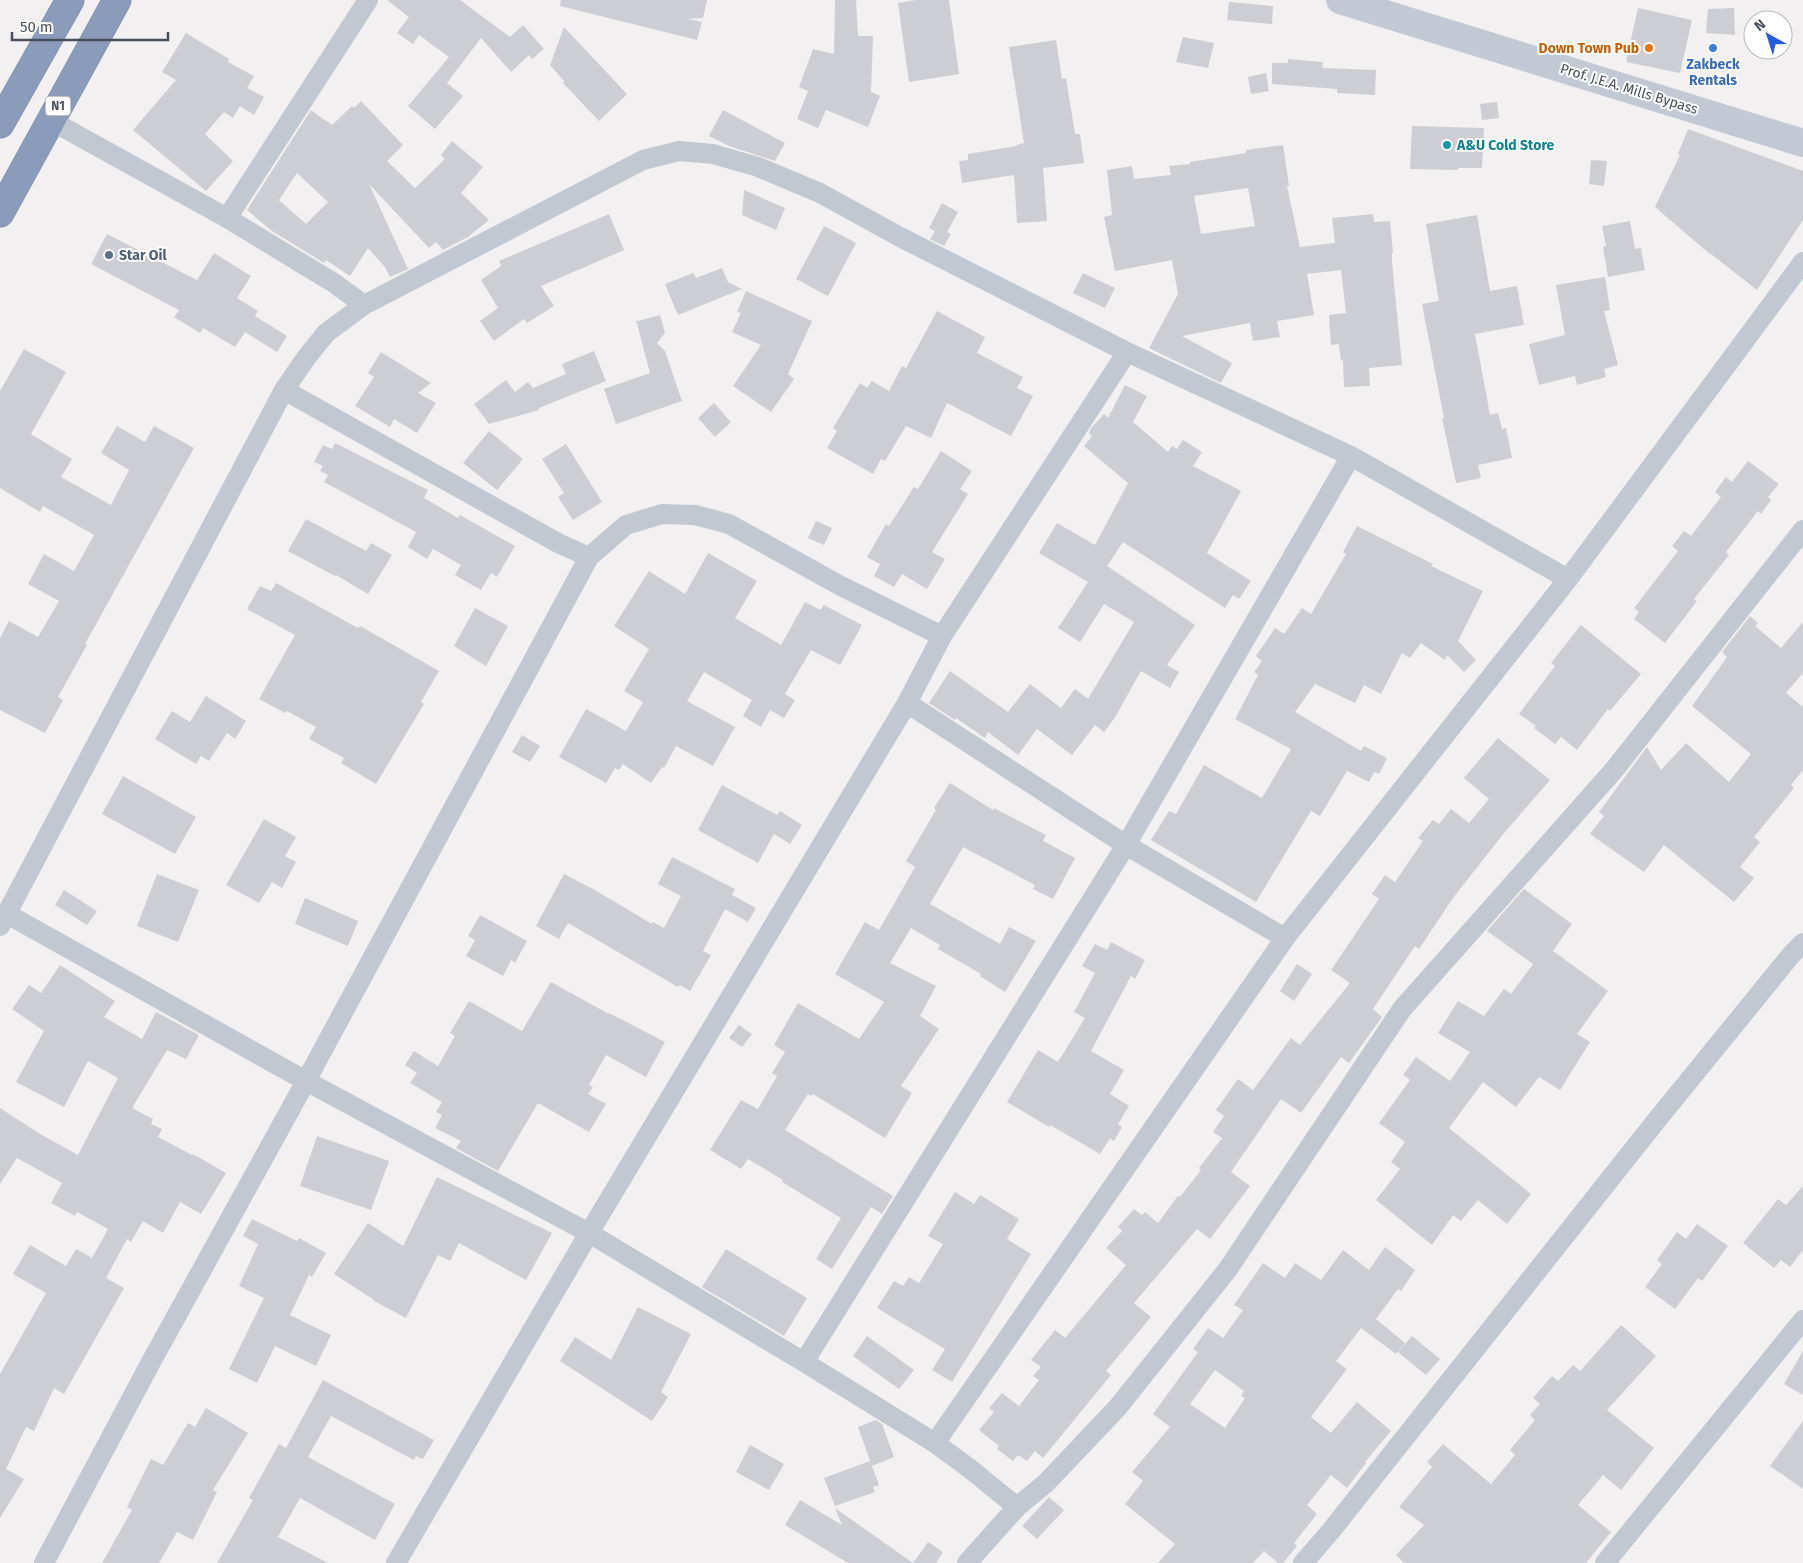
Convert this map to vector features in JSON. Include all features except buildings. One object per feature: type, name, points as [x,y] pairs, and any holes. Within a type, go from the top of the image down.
[{"type":"highway","points":[[0,124],[70,0]]},
{"type":"highway","name":"N1","points":[[0,213],[11,171],[50,120],[116,0]]},
{"type":"street","points":[[227,218],[368,0]]},
{"type":"street","name":"Prof. J.E.A. Mills Bypass","points":[[1340,0],[1803,142]]},
{"type":"street","points":[[50,120],[227,218],[334,283],[364,305]]},
{"type":"street","points":[[1017,1507],[970,1468],[935,1443],[589,1233],[3,920],[284,390],[326,333],[364,305],[643,160],[679,151],[713,154],[758,167],[820,193],[900,237],[1127,352],[1351,456],[1568,579]]},
{"type":"street","points":[[935,1443],[1285,938],[1568,579],[1803,262]]},
{"type":"street","points":[[396,1563],[589,1233],[907,703],[942,636],[1127,352]]},
{"type":"street","points":[[284,390],[558,543],[589,557]]},
{"type":"street","points":[[804,1362],[1126,845],[1351,456]]},
{"type":"street","points":[[44,1563],[151,1362],[306,1081],[589,557],[626,524],[662,514],[695,515],[729,524],[841,586],[942,636]]},
{"type":"street","points":[[966,1563],[1017,1507],[1046,1483],[1130,1391],[1228,1269],[1402,1009],[1614,770],[1803,530]]},
{"type":"street","points":[[907,703],[1126,845],[1285,938]]},
{"type":"street","points":[[1304,1563],[1656,1121],[1791,955],[1803,943]]},
{"type":"street","points":[[1605,1563],[1803,1320]]},
{"type":"place","name":"Down Town Pub","points":[[1649,48]]},
{"type":"place","name":"Zakbeck Rentals","points":[[1713,48]]},
{"type":"place","name":"A&U Cold Store","points":[[1447,145]]},
{"type":"place","name":"Star Oil","points":[[109,255]]}]
